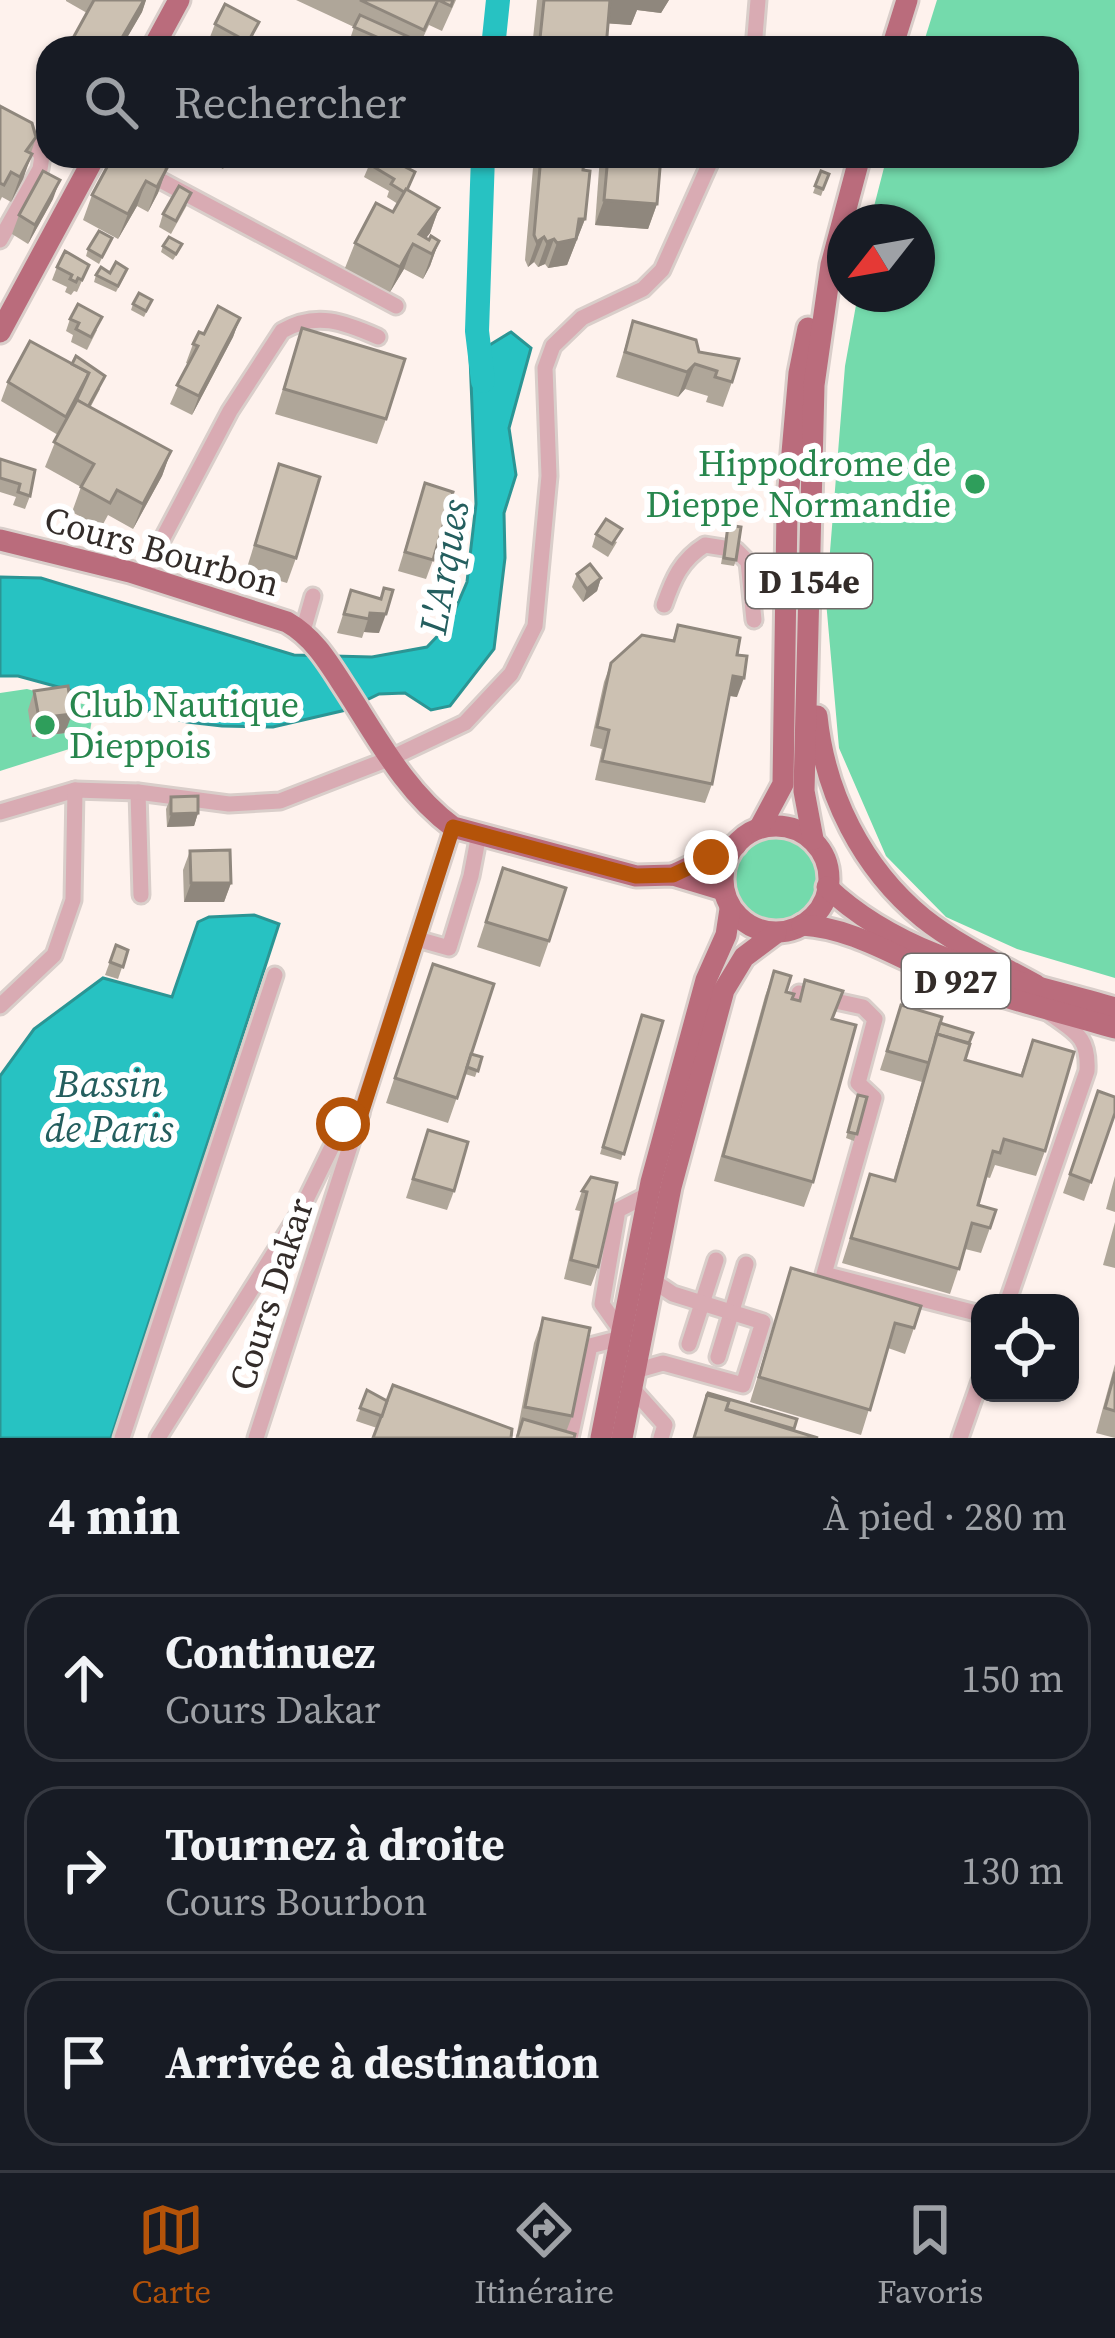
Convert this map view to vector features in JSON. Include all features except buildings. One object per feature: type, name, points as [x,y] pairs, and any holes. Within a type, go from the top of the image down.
[{"type":"main road","points":[[160,36],[179,0]]},
{"type":"main road","points":[[896,36],[907,0]]},
{"type":"main road","points":[[0,332],[89,168]]},
{"type":"main road","name":"D 154e","points":[[813,839],[804,791],[816,364],[831,265],[857,168]]},
{"type":"main road","name":"D 154e","points":[[760,827],[783,784],[786,532],[799,373],[824,262],[847,201]]},
{"type":"main road","name":"Cours Bourbon","points":[[0,540],[142,575],[303,631],[391,758],[433,812],[453,827]]},
{"type":"main road","points":[[809,627],[823,758],[839,807],[878,872],[922,916],[1037,995]]},
{"type":"main road","points":[[453,827],[636,876],[673,875],[736,845],[760,827],[788,826],[813,839],[825,858],[827,887],[821,906],[802,926],[763,932],[744,924],[727,899],[673,875]]},
{"type":"main road","points":[[601,1438],[649,1194],[706,980],[722,947],[728,858],[736,845]]},
{"type":"main road","name":"D 927","points":[[827,887],[860,917],[917,947],[1115,1028]]},
{"type":"main road","name":"D 927","points":[[802,926],[848,932],[906,962],[969,986],[1115,1008]]},
{"type":"main road","points":[[622,1438],[671,1187],[724,990],[744,957],[776,933]]},
{"type":"street","points":[[755,36],[758,0]]},
{"type":"street","points":[[0,123],[29,138],[36,148]]},
{"type":"street","points":[[0,240],[40,168]]},
{"type":"street","points":[[137,168],[396,306]]},
{"type":"street","points":[[0,812],[75,790],[138,792],[229,804],[280,801],[465,724],[511,674],[535,626],[549,476],[545,368],[553,346],[582,318],[643,289],[662,270],[708,168]]},
{"type":"street","points":[[142,575],[270,345],[295,323],[340,320],[378,337]]},
{"type":"street","points":[[664,605],[688,555],[704,545],[730,549],[748,562],[754,620]]},
{"type":"street","name":"Cours Bourbon","points":[[303,631],[313,596]]},
{"type":"street","points":[[0,1006],[54,956],[73,900],[75,790]]},
{"type":"street","points":[[138,792],[141,895]]},
{"type":"street","name":"Cours Dakar","points":[[256,1438],[453,827]]},
{"type":"street","points":[[416,939],[449,948],[479,834]]},
{"type":"street","points":[[122,1438],[275,975]]},
{"type":"street","points":[[799,993],[863,1007],[875,1019],[859,1083],[874,1098],[824,1274],[971,1312]]},
{"type":"street","points":[[1010,1294],[1087,1071],[1088,1051],[1081,1036],[1037,995]]},
{"type":"street","points":[[158,1438],[300,1212],[343,1124],[361,1114]]},
{"type":"street","points":[[689,1344],[716,1260]]},
{"type":"street","points":[[718,1357],[746,1264]]},
{"type":"street","points":[[652,1280],[673,1294],[763,1322],[743,1385],[664,1364],[634,1379],[665,1425],[662,1438]]},
{"type":"street","points":[[570,1438],[581,1344],[622,1335]]},
{"type":"street","points":[[963,1437],[974,1402]]},
{"type":"green space","name":"Hippodrome de Dieppe Normandie","points":[[937,0],[1115,0],[1115,978],[1017,949],[946,917],[886,856],[839,748],[826,601],[845,366],[855,312],[935,312],[935,204],[875,204],[884,168],[1079,168],[1079,36],[926,36]]},
{"type":"green space","name":"Club Nautique Dieppois","points":[[27,689],[94,707],[88,743],[0,771],[0,693]]},
{"type":"green space","points":[[777,834],[808,847],[821,878],[808,909],[777,922],[746,909],[733,878],[746,847]]},
{"type":"water","points":[[511,332],[531,348],[509,428],[516,475],[504,513],[505,558],[494,649],[450,706],[431,710],[405,693],[379,694],[346,710],[273,727],[222,726],[187,722],[18,676],[0,676],[0,577],[41,578],[294,655],[372,657],[427,647],[449,624],[467,582],[476,504],[470,357]]},
{"type":"water","name":"Bassin de Paris","points":[[254,915],[279,924],[111,1438],[0,1438],[0,1076],[34,1029],[103,978],[172,997],[198,922]]},
{"type":"waterway","name":"L'Arques","points":[[494,36],[498,0]]},
{"type":"waterway","name":"L'Arques","points":[[483,168],[477,331],[483,381]]},
{"type":"place","name":"Hippodrome de Dieppe Normandie","points":[[975,484]]},
{"type":"place","name":"Club Nautique Dieppois","points":[[45,725]]},
{"type":"route","points":[[343,1124],[361,1114],[453,827],[636,876],[673,875],[711,857]]}]
